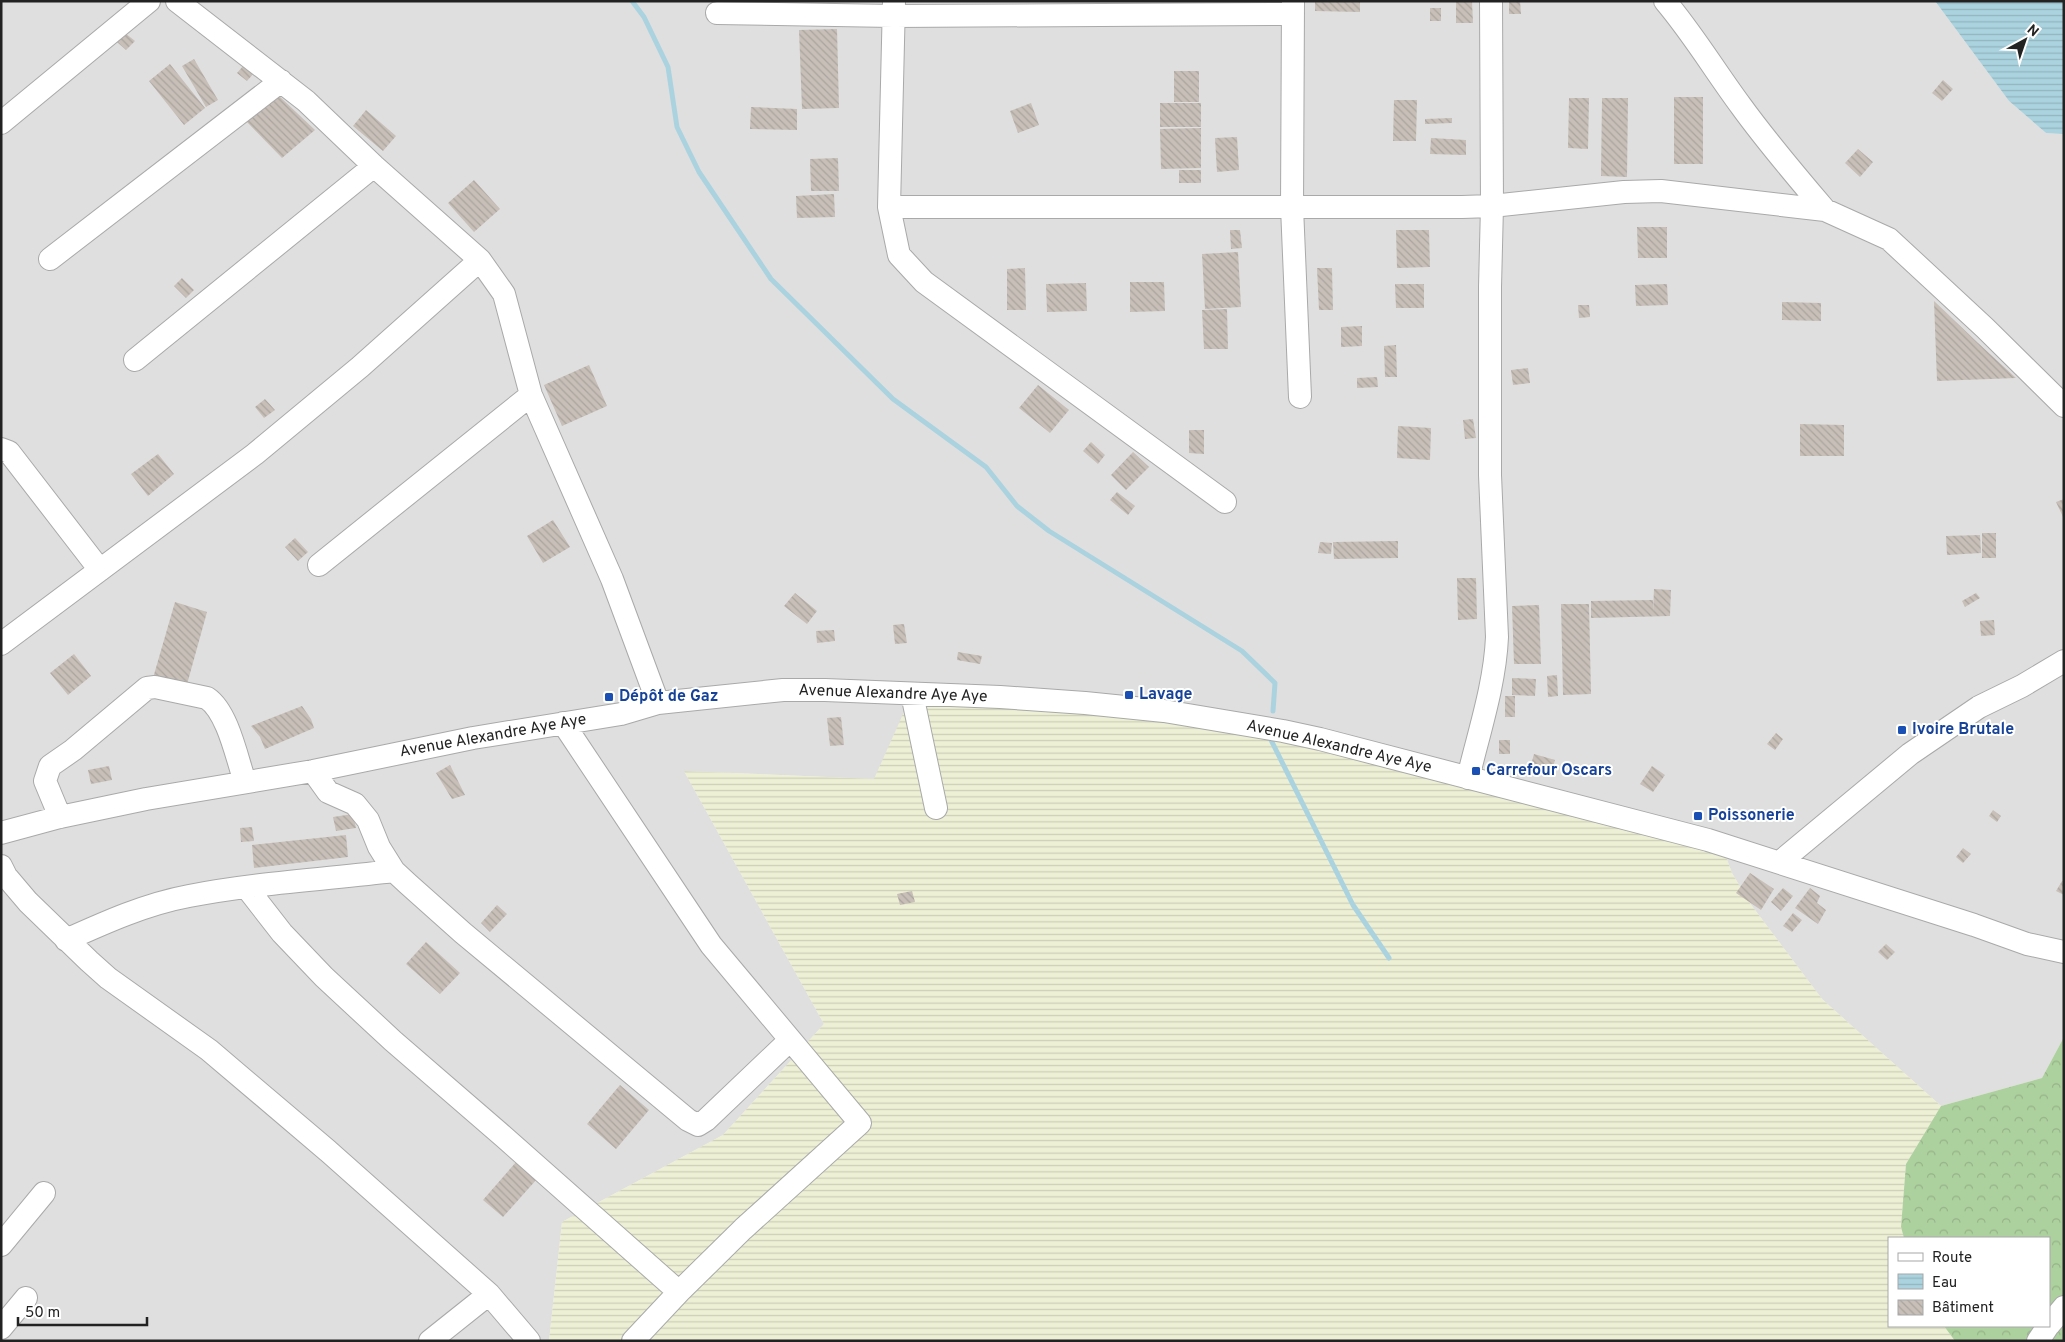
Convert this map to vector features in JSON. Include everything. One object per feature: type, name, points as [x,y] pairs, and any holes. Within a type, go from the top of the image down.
[{"type":"street","points":[[1,123],[149,1]]},
{"type":"street","points":[[177,1],[306,100],[374,166],[480,260],[504,294],[532,395],[612,579],[658,703]]},
{"type":"street","points":[[1468,778],[1488,697],[1496,651],[1495,574],[1490,475],[1491,1]]},
{"type":"street","points":[[1665,1],[1680,19],[1741,106],[1798,179],[1825,210]]},
{"type":"street","points":[[727,9],[1293,7],[1292,207],[1300,397]]},
{"type":"street","points":[[893,8],[889,207],[898,255],[924,282],[1225,502]]},
{"type":"street","points":[[50,259],[281,81]]},
{"type":"street","points":[[135,360],[374,166]]},
{"type":"street","points":[[889,207],[1492,206],[1624,192],[1661,191],[1825,210],[1890,239],[2064,406]]},
{"type":"street","points":[[1,644],[255,454],[360,367],[480,260]]},
{"type":"street","points":[[319,565],[532,395]]},
{"type":"street","points":[[1,450],[9,452],[100,570]]},
{"type":"street","points":[[1780,862],[1910,754],[1979,707],[2022,686],[2064,661]]},
{"type":"street","points":[[60,818],[45,781],[50,766],[73,750],[147,688],[155,686],[207,698],[214,702],[223,717],[245,782]]},
{"type":"street","name":"Avenue Alexandre Aye Aye","points":[[1,833],[146,799],[313,771],[473,738],[621,714],[658,703],[783,690],[1000,697],[1164,711],[1283,731],[1708,840],[1780,862],[1915,908],[1974,925],[2027,944],[2064,952]]},
{"type":"street","points":[[912,694],[936,808]]},
{"type":"street","points":[[563,723],[711,945],[789,1041],[860,1123],[743,1229],[678,1292],[634,1341]]},
{"type":"street","points":[[313,771],[328,792],[355,804],[368,820],[379,847],[394,871],[463,933],[688,1120],[698,1125],[706,1120],[789,1041]]},
{"type":"street","points":[[1,866],[6,876],[28,902],[108,978],[217,1056],[335,1157],[489,1294],[528,1341]]},
{"type":"street","points":[[66,940],[119,916],[187,896],[394,871]]},
{"type":"street","points":[[247,888],[282,933],[324,977],[393,1041],[504,1136],[678,1292]]},
{"type":"street","points":[[1,1245],[44,1193]]},
{"type":"street","points":[[430,1341],[489,1294]]},
{"type":"street","points":[[1,1328],[26,1298]]},
{"type":"street","points":[[2050,1323],[2064,1306]]},
{"type":"street","points":[[2038,1341],[2047,1327]]},
{"type":"shaded area","points":[[1,1],[1935,1],[2009,101],[2046,133],[2064,134],[2064,1037],[2042,1078],[1941,1106],[1822,999],[1749,902],[1732,873],[1726,857],[874,779],[684,771],[824,1024],[723,1135],[562,1222],[549,1341],[1,1341]]},
{"type":"green space","points":[[912,694],[1283,731],[1726,857],[1732,873],[1749,902],[1822,999],[1941,1106],[1906,1164],[1901,1227],[1904,1237],[1888,1237],[1888,1327],[1945,1327],[1955,1341],[549,1341],[562,1222],[723,1135],[824,1024],[684,771],[874,779]]},
{"type":"green space","points":[[2064,1037],[2064,1341],[1955,1341],[1945,1327],[2050,1327],[2050,1237],[1904,1237],[1901,1227],[1906,1164],[1941,1106],[2042,1078]]},
{"type":"water","points":[[1935,1],[2064,1],[2064,134],[2046,133],[2009,101]]},
{"type":"building","points":[[1315,1],[1360,1],[1360,12],[1315,11]]},
{"type":"building","points":[[1456,1],[1472,1],[1473,23],[1456,23]]},
{"type":"building","points":[[1509,1],[1520,1],[1521,14],[1509,14]]},
{"type":"building","points":[[1430,8],[1441,8],[1441,21],[1430,21]]},
{"type":"building","points":[[837,29],[839,108],[802,109],[799,30]]},
{"type":"building","points":[[125,33],[135,41],[126,50],[117,42]]},
{"type":"building","points":[[194,59],[218,100],[206,107],[182,66]]},
{"type":"building","points":[[170,64],[205,108],[184,125],[149,81]]},
{"type":"building","points":[[244,65],[254,73],[247,81],[237,73]]},
{"type":"building","points":[[1174,71],[1199,71],[1199,102],[1174,102]]},
{"type":"building","points":[[1943,80],[1953,89],[1942,101],[1932,93]]},
{"type":"building","points":[[278,95],[315,130],[282,158],[246,121]]},
{"type":"building","points":[[1674,97],[1703,97],[1703,164],[1674,164]]},
{"type":"building","points":[[1569,98],[1589,98],[1588,149],[1568,148]]},
{"type":"building","points":[[1602,98],[1628,98],[1627,177],[1601,176]]},
{"type":"building","points":[[1394,100],[1417,100],[1416,141],[1393,141]]},
{"type":"building","points":[[1031,103],[1039,125],[1018,133],[1010,111]]},
{"type":"building","points":[[1160,103],[1201,103],[1201,127],[1160,127]]},
{"type":"building","points":[[751,107],[797,109],[797,130],[750,129]]},
{"type":"building","points":[[366,110],[396,136],[383,151],[353,126]]},
{"type":"building","points":[[1452,118],[1452,123],[1425,124],[1425,119]]},
{"type":"building","points":[[1201,128],[1201,168],[1161,169],[1160,129]]},
{"type":"building","points":[[1237,137],[1239,170],[1217,172],[1215,138]]},
{"type":"building","points":[[1431,138],[1466,140],[1466,155],[1430,154]]},
{"type":"building","points":[[1858,149],[1873,162],[1860,177],[1845,163]]},
{"type":"building","points":[[838,158],[839,191],[811,191],[810,159]]},
{"type":"building","points":[[1179,170],[1201,170],[1201,183],[1179,183]]},
{"type":"building","points":[[474,180],[500,209],[474,232],[448,203]]},
{"type":"building","points":[[834,194],[835,217],[797,218],[796,196]]},
{"type":"building","points":[[1637,227],[1667,227],[1667,258],[1638,258]]},
{"type":"building","points":[[1230,230],[1240,230],[1242,248],[1231,249]]},
{"type":"building","points":[[1396,230],[1429,230],[1430,267],[1397,268]]},
{"type":"building","points":[[1238,252],[1241,307],[1205,309],[1202,254]]},
{"type":"building","points":[[1025,268],[1026,310],[1007,310],[1007,269]]},
{"type":"building","points":[[1317,268],[1332,268],[1333,310],[1319,310]]},
{"type":"building","points":[[182,278],[194,290],[186,298],[174,286]]},
{"type":"building","points":[[1130,282],[1164,282],[1165,311],[1130,312]]},
{"type":"building","points":[[1086,283],[1087,311],[1047,312],[1046,284]]},
{"type":"building","points":[[1395,284],[1424,284],[1424,308],[1396,308]]},
{"type":"building","points":[[1667,284],[1668,305],[1636,306],[1635,285]]},
{"type":"building","points":[[1934,301],[1978,343],[2016,378],[1937,381]]},
{"type":"building","points":[[1782,302],[1821,303],[1821,321],[1782,320]]},
{"type":"building","points":[[1578,305],[1589,305],[1590,317],[1579,318]]},
{"type":"building","points":[[1227,309],[1228,349],[1204,349],[1202,310]]},
{"type":"building","points":[[1362,326],[1362,346],[1341,347],[1341,327]]},
{"type":"building","points":[[1396,345],[1397,377],[1385,377],[1384,346]]},
{"type":"building","points":[[589,365],[607,406],[562,426],[544,385]]},
{"type":"building","points":[[1528,368],[1530,383],[1513,385],[1511,370]]},
{"type":"building","points":[[1377,377],[1378,387],[1357,388],[1357,378]]},
{"type":"building","points":[[1038,385],[1069,410],[1050,433],[1019,408]]},
{"type":"building","points":[[265,399],[275,410],[264,418],[255,407]]},
{"type":"building","points":[[1473,419],[1476,438],[1465,439],[1463,420]]},
{"type":"building","points":[[1800,424],[1844,425],[1844,456],[1800,456]]},
{"type":"building","points":[[1398,426],[1431,428],[1430,460],[1397,458]]},
{"type":"building","points":[[1189,430],[1204,430],[1204,454],[1189,453]]},
{"type":"building","points":[[1091,442],[1105,455],[1098,464],[1083,451]]},
{"type":"building","points":[[1133,452],[1149,467],[1126,490],[1111,475]]},
{"type":"building","points":[[158,454],[174,474],[148,496],[131,474]]},
{"type":"building","points":[[1117,492],[1135,506],[1128,515],[1110,500]]},
{"type":"building","points":[[2064,499],[2064,519],[2056,502]]},
{"type":"building","points":[[553,520],[570,547],[543,563],[527,536]]},
{"type":"building","points":[[1982,533],[1996,533],[1996,558],[1982,558]]},
{"type":"building","points":[[1980,535],[1981,553],[1947,555],[1946,536]]},
{"type":"building","points":[[295,538],[308,552],[298,561],[285,547]]},
{"type":"building","points":[[1398,541],[1398,558],[1334,559],[1333,542]]},
{"type":"building","points":[[1320,542],[1332,543],[1331,554],[1318,553]]},
{"type":"building","points":[[1457,578],[1476,578],[1477,619],[1458,620]]},
{"type":"building","points":[[1654,589],[1671,590],[1670,616],[1591,618],[1591,601],[1653,600],[1653,612]]},
{"type":"building","points":[[795,593],[817,611],[807,624],[784,606]]},
{"type":"building","points":[[1976,593],[1980,598],[1965,607],[1962,601]]},
{"type":"building","points":[[175,602],[207,612],[186,688],[153,678]]},
{"type":"building","points":[[1561,604],[1589,604],[1591,694],[1563,695]]},
{"type":"building","points":[[1539,605],[1541,664],[1514,664],[1512,606]]},
{"type":"building","points":[[1994,620],[1995,635],[1981,636],[1980,621]]},
{"type":"building","points":[[904,624],[907,643],[895,644],[893,625]]},
{"type":"building","points":[[834,630],[835,641],[817,643],[816,631]]},
{"type":"building","points":[[958,652],[982,656],[980,664],[957,660]]},
{"type":"building","points":[[74,654],[91,676],[68,695],[50,673]]},
{"type":"building","points":[[1557,675],[1558,696],[1548,697],[1547,676]]},
{"type":"building","points":[[1512,678],[1536,679],[1535,696],[1512,695]]},
{"type":"building","points":[[1505,696],[1515,696],[1515,717],[1505,717]]},
{"type":"building","points":[[302,706],[311,719],[314,728],[265,749],[260,737],[251,726]]},
{"type":"building","points":[[841,717],[844,745],[830,746],[827,718]]},
{"type":"building","points":[[1776,733],[1783,739],[1775,750],[1767,744]]},
{"type":"building","points":[[1499,740],[1510,740],[1510,754],[1499,754]]},
{"type":"building","points":[[1534,754],[1555,760],[1552,771],[1531,765]]},
{"type":"building","points":[[450,765],[465,795],[452,799],[436,773]]},
{"type":"building","points":[[109,766],[112,780],[91,784],[88,770]]},
{"type":"building","points":[[1652,766],[1665,775],[1653,792],[1640,784]]},
{"type":"building","points":[[1993,810],[2001,816],[1997,822],[1989,816]]},
{"type":"building","points":[[353,814],[356,828],[336,831],[333,817]]},
{"type":"building","points":[[252,827],[254,841],[241,842],[240,828]]},
{"type":"building","points":[[346,835],[348,857],[254,868],[252,845]]},
{"type":"building","points":[[1963,848],[1971,854],[1963,863],[1956,857]]},
{"type":"building","points":[[1750,873],[1774,889],[1761,910],[1736,893]]},
{"type":"building","points":[[2062,881],[2064,881],[2064,895],[2056,891]]},
{"type":"building","points":[[1783,888],[1793,896],[1781,911],[1771,902]]},
{"type":"building","points":[[1810,888],[1820,896],[1817,903],[1826,910],[1818,924],[1795,908]]},
{"type":"building","points":[[912,891],[915,902],[900,905],[897,894]]},
{"type":"building","points":[[497,905],[507,914],[490,932],[481,923]]},
{"type":"building","points":[[1793,913],[1802,920],[1792,932],[1783,926]]},
{"type":"building","points":[[426,942],[460,973],[440,994],[406,964]]},
{"type":"building","points":[[1886,944],[1895,952],[1887,960],[1878,952]]},
{"type":"building","points":[[620,1085],[649,1110],[616,1149],[587,1124]]},
{"type":"building","points":[[517,1161],[537,1179],[503,1217],[483,1200]]},
{"type":"waterway","points":[[632,1],[644,17],[668,67],[677,127],[699,172],[771,279],[893,399],[986,467],[1017,506],[1049,531],[1242,651],[1275,683],[1273,711]]},
{"type":"waterway","points":[[1271,740],[1353,905],[1389,958]]},
{"type":"place","name":"Lavage","points":[[1129,695]]},
{"type":"place","name":"Dépôt de Gaz","points":[[609,697]]},
{"type":"place","name":"Ivoire Brutale","points":[[1902,730]]},
{"type":"place","name":"Carrefour Oscars","points":[[1476,771]]},
{"type":"place","name":"Poissonerie","points":[[1698,816]]}]
